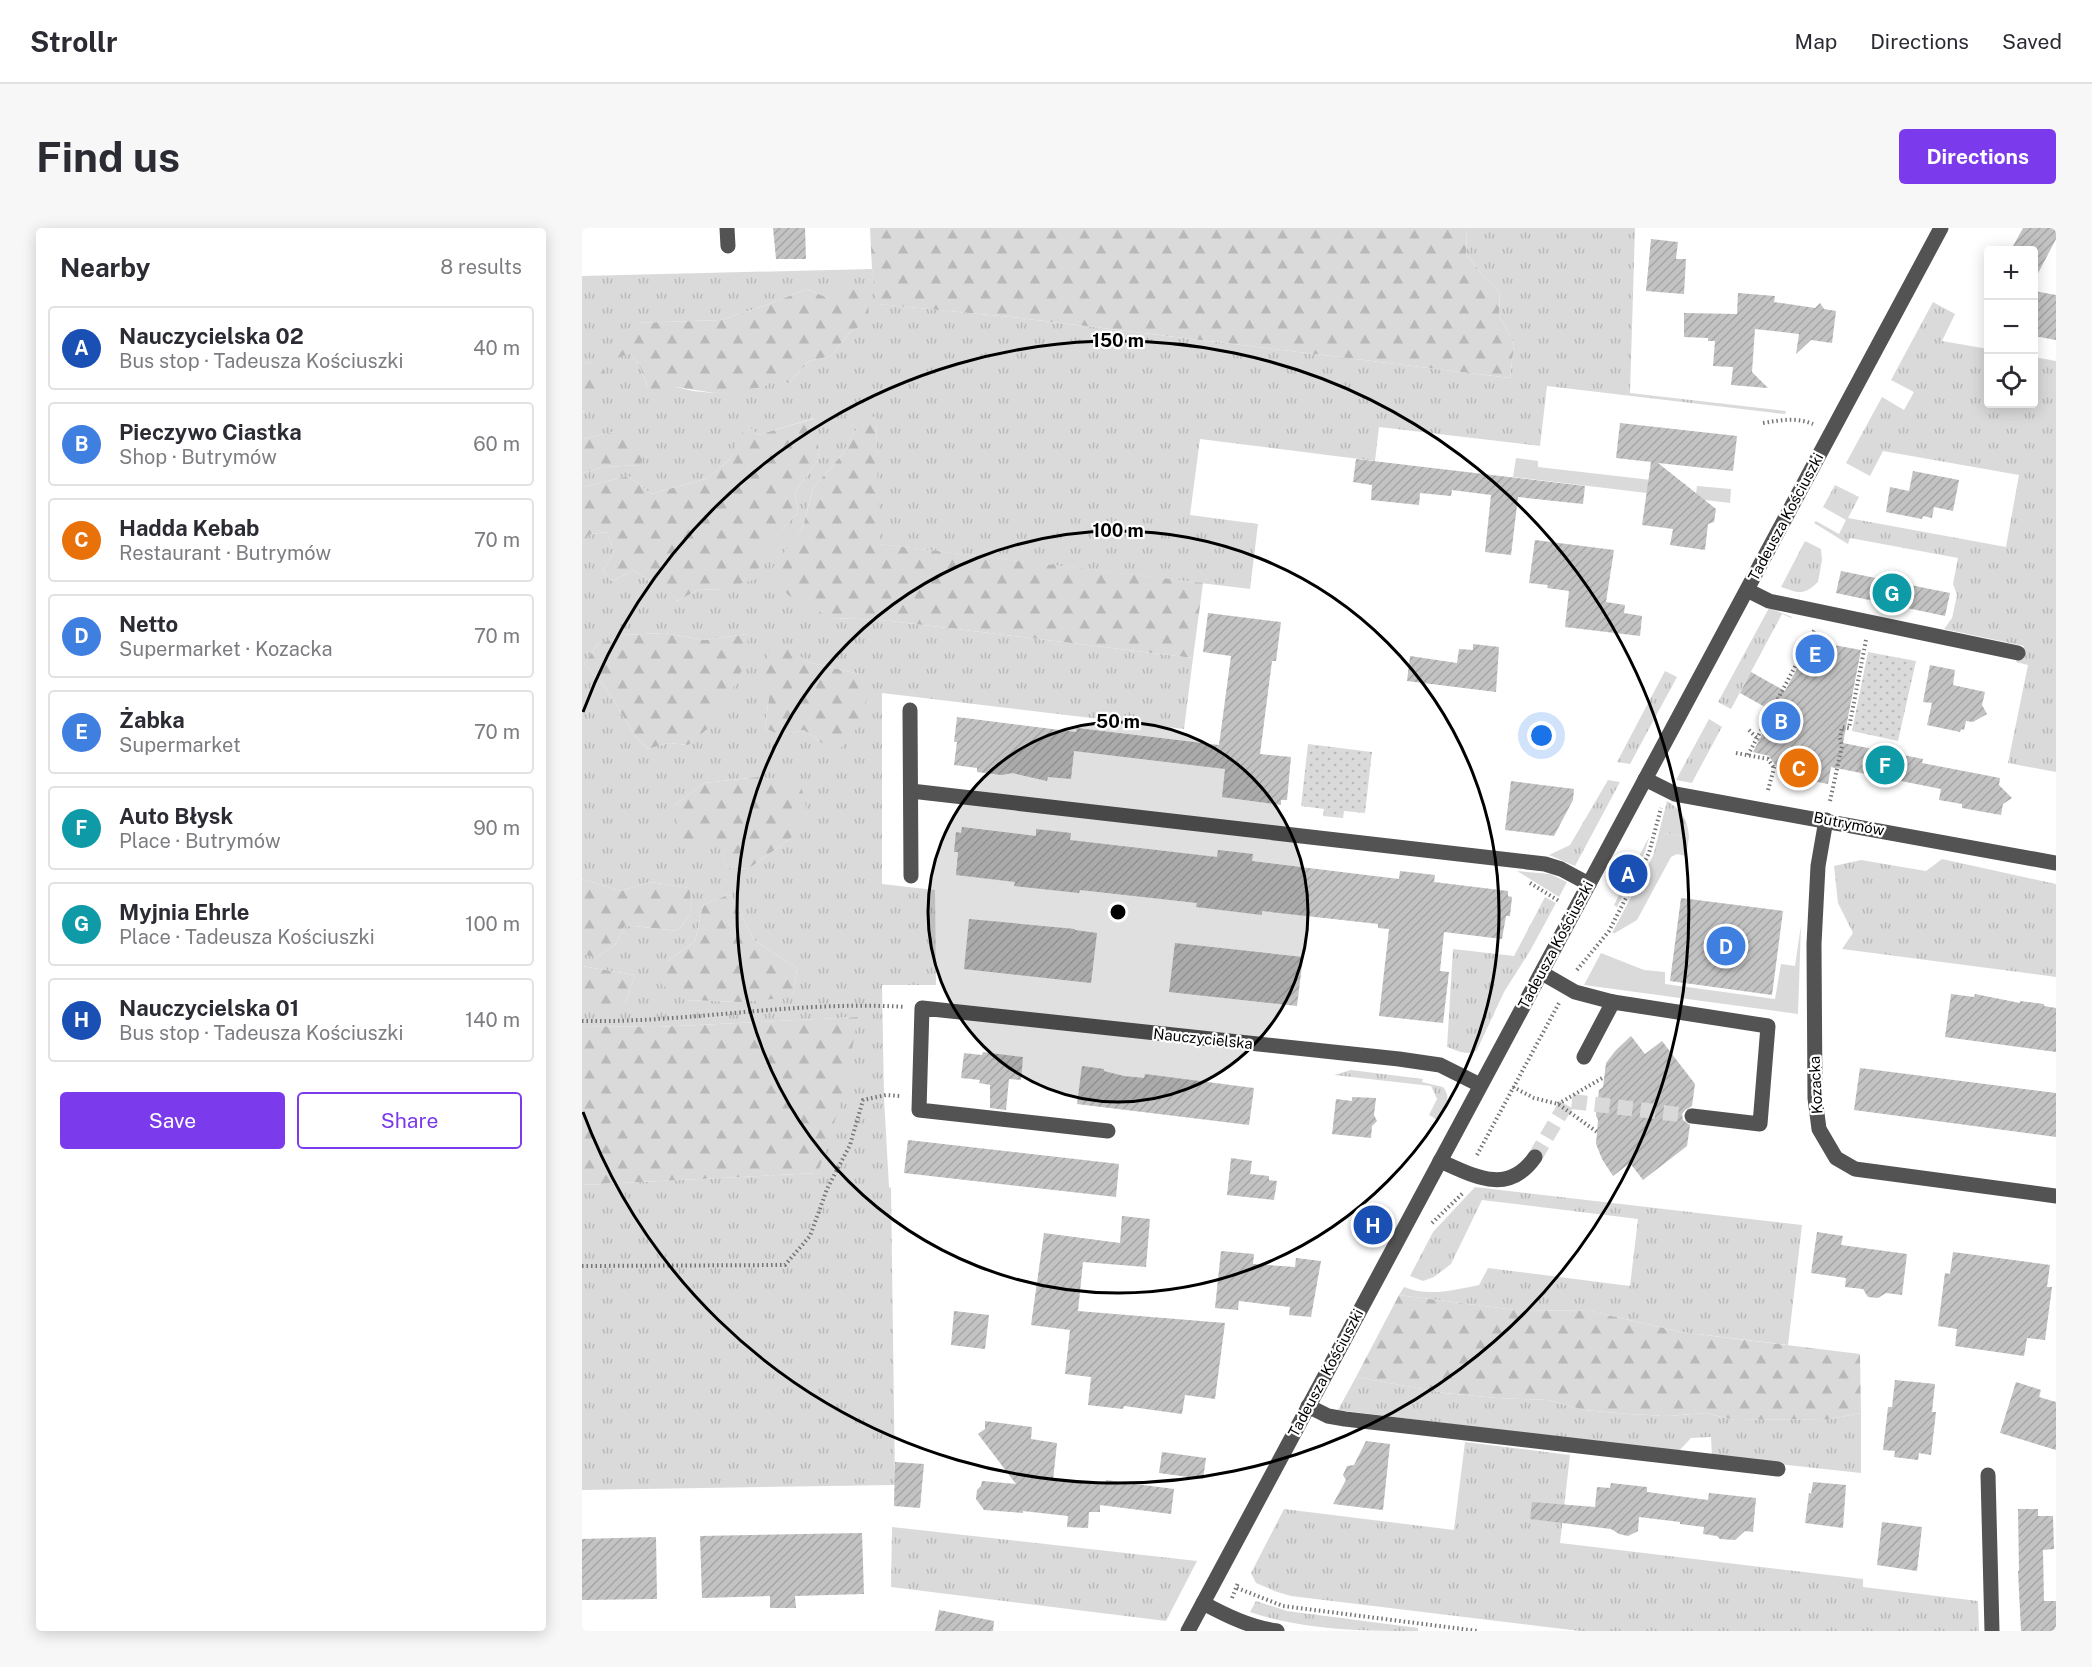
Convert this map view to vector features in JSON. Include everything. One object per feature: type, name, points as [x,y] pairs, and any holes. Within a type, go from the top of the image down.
[{"type":"street","points":[[727,228],[728,246]]},
{"type":"street","name":"Tadeusza Kościuszki","points":[[1188,1631],[1941,228]]},
{"type":"street","points":[[1747,590],[1769,601],[2018,653]]},
{"type":"street","points":[[910,710],[911,876]]},
{"type":"street","name":"Butrymów","points":[[1645,779],[1675,794],[1763,808],[2056,863]]},
{"type":"street","points":[[911,791],[1545,864],[1561,869],[1589,884]]},
{"type":"street","name":"Kozacka","points":[[1826,820],[1818,866],[1814,944],[1815,1098],[1819,1128],[1836,1158],[1855,1169],[2056,1196]]},
{"type":"street","points":[[1542,972],[1575,992],[1613,1002],[1768,1026],[1760,1124],[1692,1116]]},
{"type":"street","points":[[1584,1057],[1613,1002]]},
{"type":"street","points":[[922,1008],[919,1110],[1108,1131]]},
{"type":"street","name":"Nauczycielska","points":[[922,1008],[1400,1059],[1440,1065],[1480,1085]]},
{"type":"street","points":[[1440,1161],[1480,1178],[1500,1181],[1519,1173],[1534,1157]]},
{"type":"street","points":[[1308,1406],[1329,1416],[1345,1419],[1778,1469]]},
{"type":"street","points":[[1988,1475],[1992,1631]]},
{"type":"street","points":[[1203,1603],[1245,1624],[1277,1631]]},
{"type":"path","points":[[1763,423],[1802,419],[1816,426]]},
{"type":"path","points":[[1748,755],[1824,612]]},
{"type":"path","points":[[1826,820],[1842,746],[1840,738],[1842,727],[1849,728],[1869,622]]},
{"type":"path","points":[[1749,730],[1758,739]]},
{"type":"path","points":[[1736,753],[1768,759],[1775,766],[1763,808]]},
{"type":"path","points":[[1573,975],[1609,931]]},
{"type":"path","points":[[1473,1162],[1562,997]]},
{"type":"path","points":[[582,1021],[684,1018],[833,1006],[874,1005],[922,1008]]},
{"type":"path","points":[[1558,1104],[1604,1077]]},
{"type":"path","points":[[1513,1087],[1534,1098],[1558,1104],[1597,1132]]},
{"type":"path","points":[[582,1266],[785,1265],[810,1236],[827,1189],[850,1145],[863,1100],[886,1095]]},
{"type":"path","points":[[1237,1588],[1283,1606],[1478,1631]]},
{"type":"green space","points":[[870,228],[1467,228],[1466,253],[1482,275],[1500,292],[1499,315],[1514,345],[1510,378],[1020,318],[877,304]]},
{"type":"green space","points":[[1467,228],[1635,228],[1630,393],[1786,411],[1785,414],[1547,386],[1540,446],[1379,427],[1375,461],[1200,439],[1190,515],[1258,524],[1250,589],[878,544],[876,416],[854,432],[841,456],[813,488],[803,527],[772,570],[832,618],[882,620],[1193,658],[1184,729],[882,693],[882,884],[935,890],[936,985],[882,985],[884,1098],[889,1187],[891,1188],[895,1485],[582,1490],[582,1185],[818,1173],[858,1017],[657,1027],[582,1026],[582,1004],[625,1004],[635,975],[582,966],[582,954],[596,958],[615,945],[625,925],[678,931],[691,913],[689,888],[650,882],[620,891],[582,879],[582,543],[590,534],[607,532],[614,552],[603,571],[612,581],[633,570],[649,581],[666,587],[677,601],[698,590],[723,589],[798,513],[795,492],[819,458],[815,418],[758,435],[747,425],[730,459],[708,478],[651,494],[628,476],[582,487],[582,473],[605,467],[640,465],[613,432],[582,439],[582,412],[584,412],[590,362],[582,364],[582,276],[872,269],[878,304],[1020,318],[1510,378],[1514,345],[1499,315],[1500,292],[1482,275],[1466,253]],"holes":[[[807,289],[828,298],[867,321],[849,333],[831,356],[809,361],[789,383],[776,378],[714,393],[676,387],[648,388],[640,367],[630,353],[635,323],[721,320]],[[664,633],[705,640],[747,634],[688,745],[669,743],[648,749],[636,737],[606,688],[584,664],[597,645],[622,635]],[[787,647],[808,662],[859,674],[823,744],[804,730],[780,735],[765,728],[769,697]],[[758,777],[791,838],[748,869],[727,867],[719,843],[706,843],[675,805],[704,783]],[[730,894],[754,940],[797,968],[793,996],[740,1002],[685,1000],[668,961],[695,941],[703,905]]]},
{"type":"green space","points":[[851,288],[869,298],[868,321],[849,333],[831,356],[809,361],[789,383],[776,379],[764,387],[714,393],[676,387],[663,394],[648,388],[640,367],[630,353],[618,358],[616,340],[635,323],[721,320],[807,289],[828,298]]},
{"type":"green space","points":[[1933,302],[1955,314],[1942,341],[1984,348],[1984,408],[2038,408],[2038,358],[2056,361],[2056,772],[2008,763],[2028,665],[2016,662],[2024,646],[1944,629],[1952,618],[1957,595],[1953,584],[1958,558],[1850,538],[1848,544],[1814,523],[1816,521],[1839,534],[1846,520],[1823,507],[1835,485],[1859,497],[1848,518],[2006,547],[2019,475],[1883,451],[1870,476],[1846,463],[1882,397],[1904,410],[1914,392],[1891,380]]},
{"type":"green space","points":[[590,362],[599,366],[607,376],[605,390],[596,407],[582,412],[582,364]]},
{"type":"green space","points":[[876,415],[879,544],[1203,583],[1193,658],[882,620],[832,618],[788,595],[771,570],[803,527],[813,488],[841,456],[854,432]]},
{"type":"green space","points":[[816,418],[819,458],[795,492],[798,513],[765,547],[756,579],[723,589],[698,590],[677,601],[666,588],[649,581],[633,570],[612,581],[603,571],[614,552],[607,532],[590,534],[582,543],[582,487],[628,476],[651,494],[708,478],[730,459],[746,424],[758,435]]},
{"type":"green space","points":[[613,432],[647,439],[641,465],[605,467],[582,473],[582,439]]},
{"type":"green space","points":[[1516,458],[1538,461],[1538,467],[1686,484],[1685,492],[1696,493],[1697,486],[1731,489],[1730,503],[1513,477]]},
{"type":"green space","points":[[1805,541],[1821,549],[1822,560],[1818,582],[1808,590],[1801,592],[1781,587]]},
{"type":"green space","points":[[1769,608],[1792,617],[1782,614],[1731,709],[1718,702]]},
{"type":"green space","points":[[664,633],[705,640],[747,634],[749,656],[713,724],[688,745],[669,743],[648,749],[636,737],[606,688],[584,664],[597,645],[622,635]]},
{"type":"green space","points":[[788,647],[808,662],[859,674],[870,692],[855,731],[839,750],[823,744],[804,730],[780,735],[765,728],[769,697],[759,676],[770,651]]},
{"type":"green space","points":[[1868,652],[1916,661],[1898,741],[1852,731]]},
{"type":"green space","points":[[1665,671],[1677,677],[1630,764],[1617,762]]},
{"type":"green space","points":[[1709,719],[1722,727],[1692,783],[1676,780]]},
{"type":"green space","points":[[1308,744],[1372,752],[1365,813],[1344,811],[1343,818],[1323,816],[1324,809],[1301,806]]},
{"type":"green space","points":[[758,777],[800,780],[806,807],[791,838],[748,869],[727,867],[718,843],[706,843],[694,857],[677,840],[675,805],[704,783]]},
{"type":"green space","points":[[1608,780],[1620,782],[1575,866],[1549,855],[1570,845]]},
{"type":"green space","points":[[1667,801],[1683,816],[1689,837],[1665,833],[1652,860]]},
{"type":"green space","points":[[1665,833],[1689,837],[1686,856],[1677,854],[1671,857],[1637,920],[1612,933]]},
{"type":"green space","points":[[1649,837],[1645,852],[1617,907],[1614,905]]},
{"type":"green space","points":[[1942,859],[2056,884],[2056,977],[1842,949],[1853,933],[1838,903],[1834,866],[1861,860],[1926,871]]},
{"type":"green space","points":[[1517,871],[1550,874],[1567,882],[1559,897]]},
{"type":"green space","points":[[582,879],[620,891],[650,882],[690,888],[691,913],[678,931],[625,925],[615,945],[596,958],[582,954]]},
{"type":"green space","points":[[730,894],[754,940],[797,968],[793,997],[740,1002],[685,1000],[661,984],[668,961],[695,941],[703,905]]},
{"type":"green space","points":[[1545,897],[1556,903],[1504,992],[1477,1050],[1466,1053],[1447,1047],[1453,949],[1514,956]]},
{"type":"green space","points":[[1801,925],[1798,1014],[1584,985],[1601,953],[1644,970],[1665,972],[1665,984],[1775,999],[1781,964],[1795,966]]},
{"type":"green space","points":[[582,966],[635,975],[625,1004],[582,1004]]},
{"type":"green space","points":[[858,1017],[844,1092],[818,1173],[582,1185],[582,1026],[657,1027]]},
{"type":"green space","points":[[1351,1070],[1423,1079],[1422,1082],[1443,1087],[1447,1096],[1446,1104],[1436,1119],[1429,1115],[1437,1099],[1431,1086],[1334,1075]]},
{"type":"green space","points":[[1475,1187],[1802,1225],[1788,1345],[1681,1332],[1590,1311],[1515,1310],[1399,1295],[1404,1287],[1432,1292],[1479,1285],[1488,1268],[1630,1286],[1638,1219],[1482,1200],[1451,1264],[1434,1277],[1423,1281],[1410,1276],[1433,1232]]},
{"type":"green space","points":[[1399,1295],[1515,1310],[1590,1311],[1681,1332],[1860,1354],[1861,1413],[1830,1419],[1735,1420],[1705,1413],[1669,1416],[1629,1414],[1584,1410],[1548,1400],[1445,1393],[1356,1377]]},
{"type":"green space","points":[[1356,1377],[1445,1393],[1548,1400],[1584,1410],[1629,1414],[1669,1416],[1705,1413],[1735,1420],[1830,1419],[1861,1413],[1861,1473],[1712,1457],[1711,1437],[1691,1438],[1678,1452],[1338,1410]]},
{"type":"green space","points":[[1465,1442],[1570,1455],[1560,1543],[1863,1579],[1863,1587],[1978,1601],[1979,1631],[1580,1631],[1291,1596],[1256,1583],[1251,1573],[1284,1509],[1454,1530]]},
{"type":"green space","points":[[892,1527],[1197,1561],[1166,1621],[891,1587]]},
{"type":"green space","points":[[1256,1601],[1287,1611],[1418,1628],[1418,1631],[1355,1630],[1291,1623],[1250,1612]]},
{"type":"building","points":[[773,228],[805,228],[806,259],[776,259]]},
{"type":"building","points":[[2023,228],[2056,228],[2056,239],[2038,273],[2038,246],[2013,246]]},
{"type":"building","points":[[1651,239],[1678,242],[1676,259],[1686,259],[1684,294],[1646,291]]},
{"type":"building","points":[[2038,292],[2056,295],[2056,340],[2038,337]]},
{"type":"building","points":[[1738,293],[1775,296],[1774,302],[1815,308],[1820,303],[1824,309],[1836,311],[1832,343],[1811,340],[1796,354],[1799,334],[1755,329],[1752,372],[1768,388],[1731,385],[1733,367],[1713,366],[1715,341],[1708,341],[1708,338],[1684,337],[1684,313],[1737,314]]},
{"type":"building","points":[[1620,423],[1737,436],[1733,471],[1658,463],[1716,509],[1714,522],[1708,524],[1705,550],[1670,545],[1673,529],[1642,525],[1651,462],[1616,458]]},
{"type":"building","points":[[1356,459],[1585,486],[1583,504],[1518,497],[1511,555],[1485,552],[1491,495],[1452,490],[1451,496],[1420,493],[1419,505],[1371,500],[1372,485],[1353,482]]},
{"type":"building","points":[[1913,471],[1959,480],[1953,511],[1934,507],[1932,518],[1923,516],[1922,519],[1886,512],[1890,487],[1909,491]]},
{"type":"building","points":[[1535,540],[1614,550],[1606,602],[1625,605],[1624,613],[1642,616],[1640,636],[1565,627],[1569,591],[1529,583]]},
{"type":"building","points":[[1841,571],[1950,593],[1945,616],[1836,593]]},
{"type":"building","points":[[1208,613],[1281,622],[1276,661],[1272,661],[1260,754],[1291,757],[1287,800],[1281,800],[1281,805],[1222,797],[1225,769],[1074,751],[1071,779],[1048,777],[1047,781],[1012,773],[1002,775],[977,772],[977,768],[954,765],[957,717],[1076,732],[1077,728],[1219,745],[1231,656],[1203,652]]},
{"type":"building","points":[[1812,641],[1861,650],[1843,743],[1923,759],[1922,763],[2000,778],[1999,785],[2012,798],[2003,804],[2001,815],[1962,808],[1962,804],[1939,800],[1941,789],[1831,767],[1828,784],[1782,775],[1769,756],[1753,752],[1774,712],[1740,693],[1751,672],[1785,691]]},
{"type":"building","points":[[1473,644],[1499,647],[1496,692],[1407,681],[1410,656],[1457,663],[1459,649],[1473,650]]},
{"type":"building","points":[[1930,665],[1955,670],[1953,685],[1985,692],[1982,705],[1987,714],[1973,722],[1966,721],[1964,730],[1961,729],[1960,732],[1927,725],[1932,703],[1923,702]]},
{"type":"building","points":[[1511,781],[1574,789],[1573,800],[1554,836],[1505,830]]},
{"type":"building","points":[[962,827],[1036,836],[1036,829],[1071,833],[1070,840],[1217,857],[1218,850],[1253,854],[1252,861],[1399,879],[1400,871],[1435,875],[1434,882],[1508,891],[1508,896],[1512,897],[1510,916],[1506,916],[1502,939],[1444,932],[1440,971],[1449,972],[1443,1023],[1379,1016],[1389,929],[1378,928],[1378,924],[1262,911],[1262,915],[1196,907],[1197,903],[1080,890],[1079,893],[1014,886],[1015,882],[956,875],[958,852],[954,852],[956,832],[961,833]]},
{"type":"building","points":[[1681,898],[1783,911],[1772,995],[1670,981]]},
{"type":"building","points":[[969,919],[1097,933],[1091,983],[964,969]]},
{"type":"building","points":[[1175,943],[1303,957],[1297,1006],[1169,992]]},
{"type":"building","points":[[1951,994],[1974,997],[1975,994],[2020,1003],[2020,1001],[2044,1004],[2044,1006],[2056,1008],[2056,1052],[1945,1037]]},
{"type":"building","points":[[1631,1036],[1645,1054],[1662,1041],[1695,1084],[1692,1106],[1682,1114],[1683,1120],[1690,1125],[1687,1146],[1643,1180],[1630,1163],[1613,1176],[1596,1144],[1599,1090],[1603,1087],[1606,1063]]},
{"type":"building","points":[[983,1052],[1023,1057],[1021,1080],[1009,1079],[1006,1110],[990,1108],[990,1085],[979,1083],[980,1080],[961,1078],[964,1053],[982,1055]]},
{"type":"building","points":[[1082,1066],[1104,1069],[1104,1071],[1124,1076],[1144,1078],[1145,1074],[1254,1088],[1249,1125],[1077,1104]]},
{"type":"building","points":[[1860,1068],[2056,1093],[2056,1137],[1854,1110]]},
{"type":"building","points":[[1352,1097],[1376,1098],[1374,1115],[1377,1121],[1372,1126],[1371,1138],[1332,1134],[1336,1099],[1352,1101]]},
{"type":"building","points":[[908,1140],[1119,1164],[1116,1197],[904,1173]]},
{"type":"building","points":[[1231,1158],[1252,1161],[1250,1174],[1269,1176],[1269,1180],[1277,1181],[1274,1200],[1227,1195]]},
{"type":"building","points":[[1122,1216],[1150,1219],[1146,1267],[1083,1262],[1078,1311],[1225,1323],[1215,1399],[1185,1395],[1182,1414],[1124,1406],[1123,1409],[1088,1405],[1091,1377],[1065,1374],[1070,1330],[1031,1325],[1044,1233],[1120,1243]]},
{"type":"building","points":[[1817,1232],[1843,1236],[1841,1245],[1907,1254],[1902,1295],[1886,1293],[1878,1298],[1868,1297],[1863,1289],[1845,1287],[1846,1278],[1811,1273]]},
{"type":"building","points":[[1221,1251],[1254,1254],[1253,1264],[1295,1267],[1296,1258],[1321,1261],[1311,1317],[1289,1315],[1290,1307],[1239,1301],[1238,1310],[1215,1308]]},
{"type":"building","points":[[1953,1252],[2050,1265],[2047,1287],[2052,1287],[2045,1340],[2027,1338],[2024,1356],[1955,1346],[1957,1329],[1938,1326],[1945,1273],[1950,1274]]},
{"type":"building","points":[[954,1311],[989,1315],[985,1349],[951,1345]]},
{"type":"building","points":[[1895,1380],[1935,1384],[1932,1412],[1936,1412],[1931,1455],[1919,1453],[1918,1460],[1894,1457],[1895,1451],[1883,1450],[1888,1407],[1892,1407]]},
{"type":"building","points":[[2016,1382],[2041,1390],[2039,1397],[2056,1402],[2056,1450],[2000,1433]]},
{"type":"building","points":[[985,1421],[1032,1427],[1031,1439],[1057,1443],[1053,1480],[1106,1483],[1106,1480],[1174,1489],[1171,1514],[1100,1505],[1100,1512],[1089,1512],[1088,1528],[1067,1527],[1068,1516],[984,1510],[976,1499],[977,1490],[982,1481],[1016,1484],[978,1434],[985,1429]]},
{"type":"building","points":[[1366,1441],[1390,1444],[1383,1510],[1333,1504],[1346,1480],[1343,1475],[1347,1466],[1354,1465]]},
{"type":"building","points":[[1162,1452],[1206,1458],[1203,1479],[1159,1473]]},
{"type":"building","points":[[895,1462],[924,1464],[920,1508],[894,1506]]},
{"type":"building","points":[[1813,1482],[1846,1485],[1843,1528],[1805,1523],[1809,1493],[1811,1494]]},
{"type":"building","points":[[1611,1483],[1647,1487],[1647,1492],[1708,1500],[1709,1493],[1756,1498],[1753,1532],[1745,1531],[1735,1540],[1720,1539],[1717,1536],[1703,1534],[1704,1527],[1639,1517],[1638,1531],[1628,1536],[1611,1529],[1530,1519],[1532,1502],[1595,1507],[1597,1487],[1610,1488]]},
{"type":"building","points":[[2018,1509],[2038,1509],[2038,1516],[2053,1516],[2054,1549],[2043,1550],[2044,1601],[2056,1601],[2056,1631],[2021,1631]]},
{"type":"building","points":[[1882,1522],[1922,1527],[1917,1571],[1877,1565]]},
{"type":"building","points":[[862,1533],[864,1594],[795,1596],[796,1608],[770,1608],[770,1596],[702,1598],[700,1536]]},
{"type":"building","points":[[656,1537],[657,1599],[582,1600],[582,1539]]},
{"type":"building","points":[[939,1610],[994,1621],[993,1631],[935,1631]]},
{"type":"tunnel","points":[[1535,1157],[1568,1101],[1692,1116]]},
{"type":"place","name":"Myjnia Ehrle","points":[[1892,593]]},
{"type":"place","name":"Żabka","points":[[1815,654]]},
{"type":"place","name":"Pieczywo Ciastka","points":[[1781,721]]},
{"type":"place","name":"Auto Błysk","points":[[1885,765]]},
{"type":"place","name":"Hadda Kebab","points":[[1799,768]]},
{"type":"place","name":"Nauczycielska 02","points":[[1628,874]]},
{"type":"place","name":"Netto","points":[[1726,946]]},
{"type":"place","name":"Nauczycielska 01","points":[[1373,1225]]}]
